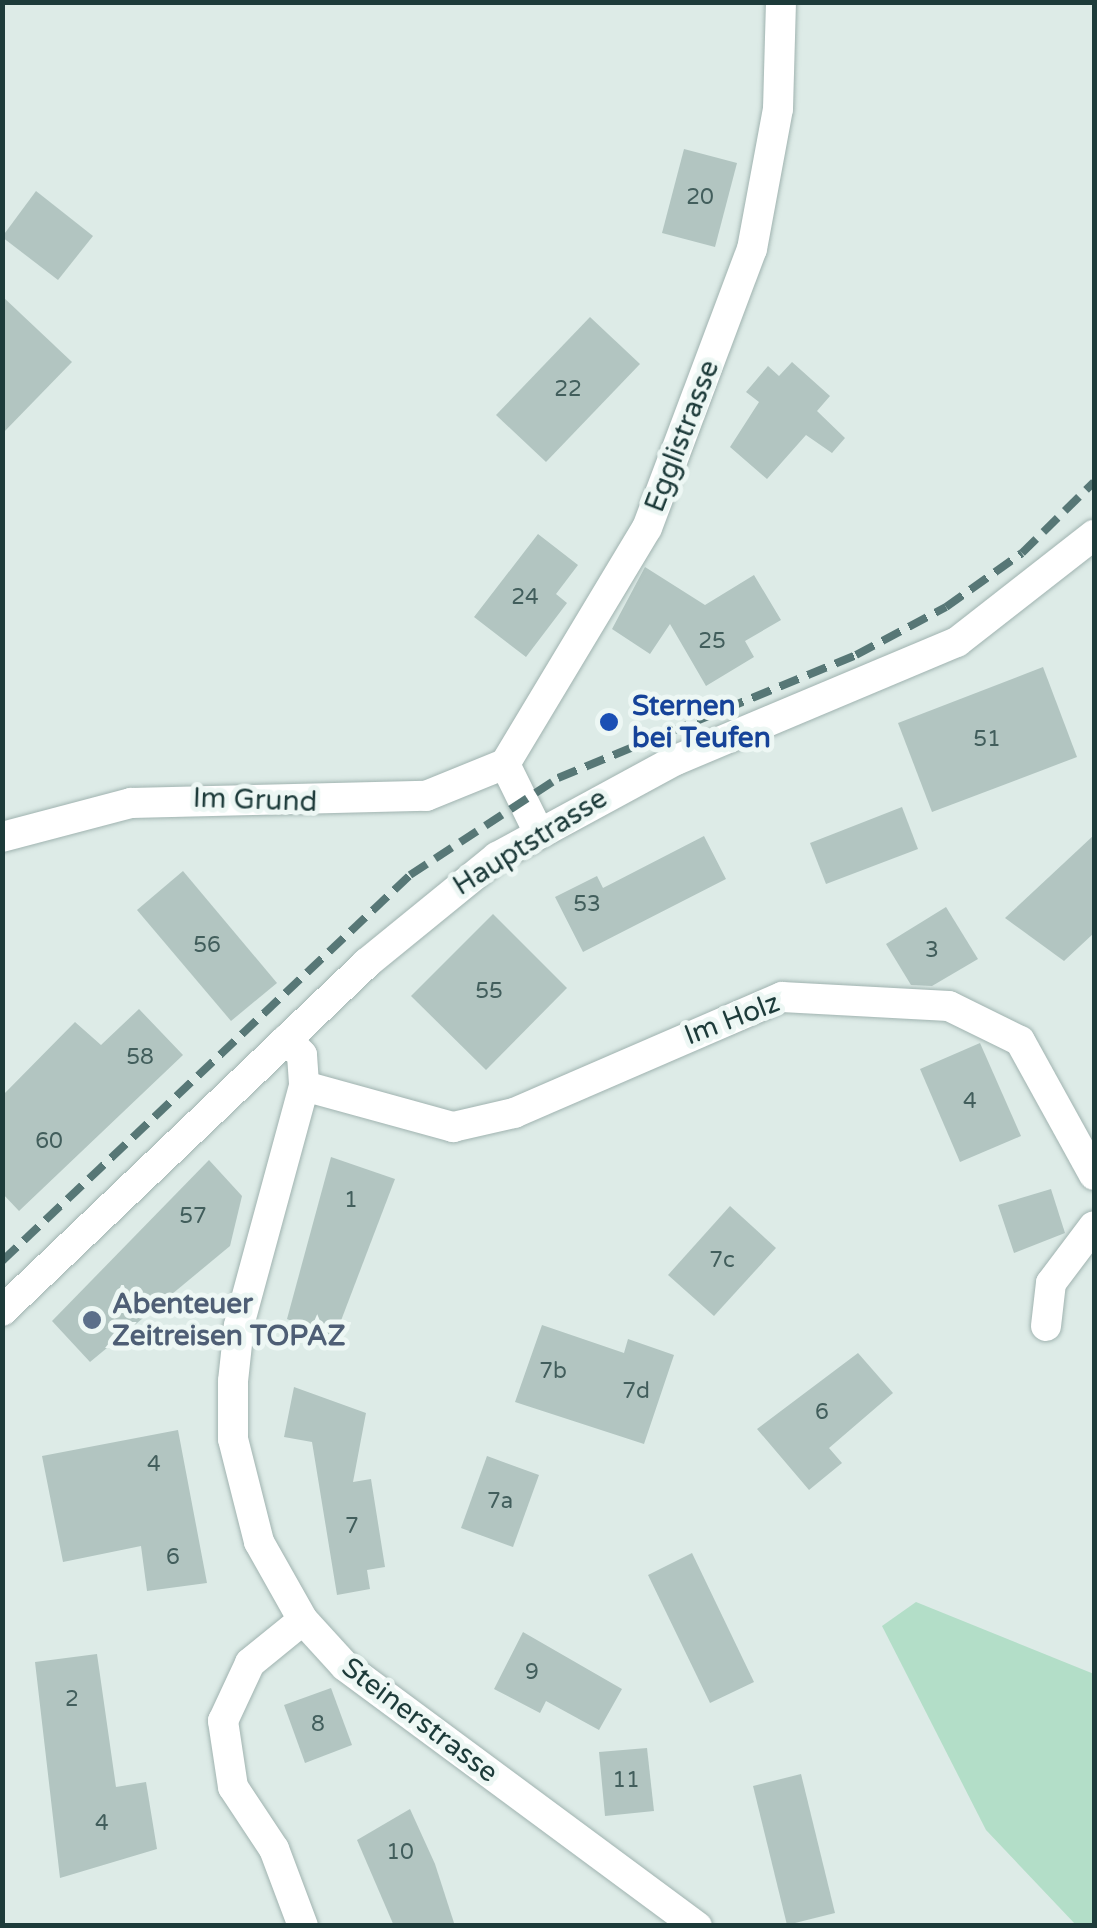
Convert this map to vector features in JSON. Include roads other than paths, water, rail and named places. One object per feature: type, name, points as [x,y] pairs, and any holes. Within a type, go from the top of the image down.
[{"type":"street","name":"Egglistrasse","points":[[505,764],[647,528],[752,249],[778,109],[781,2]]},
{"type":"street","name":"Hauptstrasse","points":[[2,1311],[434,902],[538,831],[676,760],[957,642],[1094,535]]},
{"type":"street","points":[[505,764],[538,831]]},
{"type":"street","name":"Im Grund","points":[[2,837],[131,802],[426,796],[505,764]]},
{"type":"street","name":"Im Holz","points":[[304,1086],[453,1127],[514,1113],[782,997],[949,1006],[1020,1040],[1094,1175]]},
{"type":"street","points":[[287,1039],[302,1056],[304,1086]]},
{"type":"street","name":"Steinerstrasse","points":[[304,1086],[239,1326],[232,1439],[259,1542],[303,1620],[397,1708],[697,1926]]},
{"type":"street","points":[[1046,1326],[1051,1283],[1094,1226]]},
{"type":"street","points":[[303,1620],[250,1663],[223,1721],[233,1787],[274,1849],[303,1926]]},
{"type":"railway","points":[[2,1261],[410,875],[558,778],[856,655],[946,607],[1022,553],[1094,482]]},
{"type":"place","name":"Sternen bei Teufen","points":[[609,722]]},
{"type":"place","name":"Abenteuer Zeitreisen TOPAZ","points":[[92,1320]]}]
